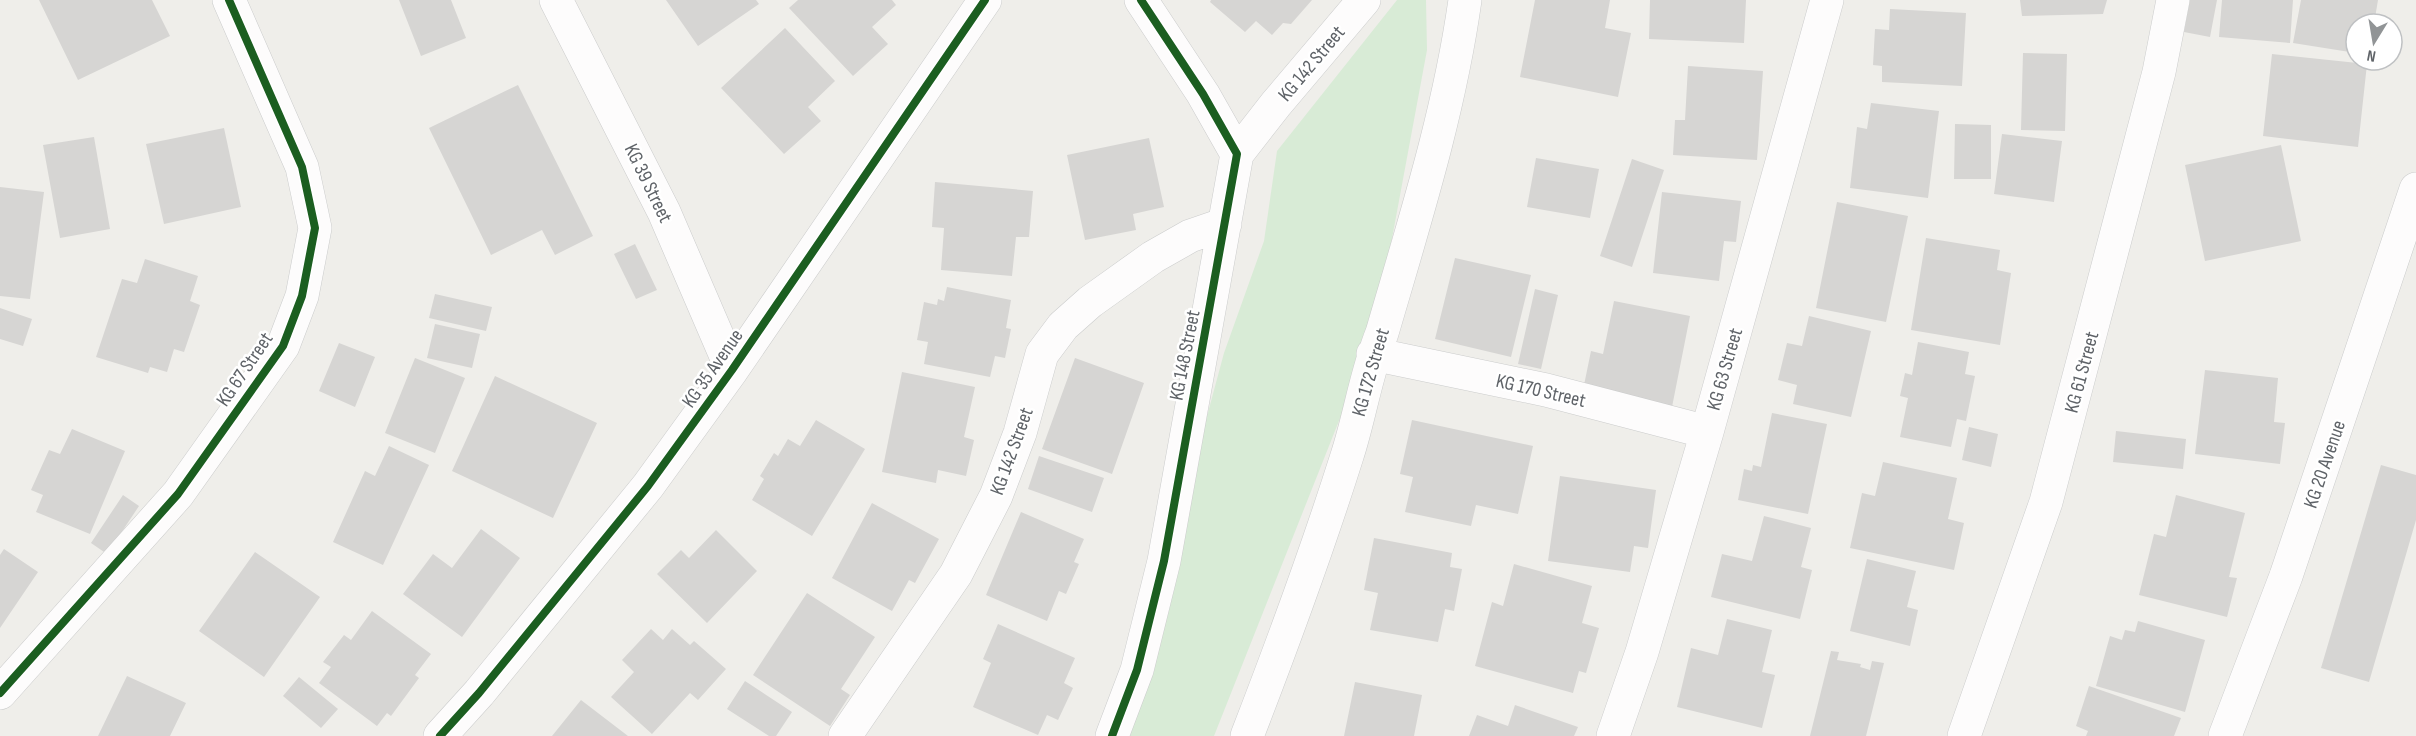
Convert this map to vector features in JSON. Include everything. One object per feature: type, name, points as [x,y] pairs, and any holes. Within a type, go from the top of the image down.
[{"type":"street","name":"KG 67 Street","points":[[0,693],[178,494],[283,346],[302,296],[315,228],[302,167],[229,0]]},
{"type":"street","name":"KG 39 Street","points":[[556,0],[664,212],[732,370]]},
{"type":"street","name":"KG 35 Avenue","points":[[440,736],[479,693],[648,486],[732,370],[985,0]]},
{"type":"street","points":[[1141,0],[1203,94],[1237,154]]},
{"type":"street","name":"KG 142 Street","points":[[1237,154],[1364,0]]},
{"type":"street","name":"KG 172 Street","points":[[1247,736],[1302,592],[1348,453],[1373,354],[1382,333],[1445,115],[1465,0]]},
{"type":"street","name":"KG 63 Street","points":[[1613,736],[1642,652],[1707,432],[1827,0]]},
{"type":"street","name":"KG 61 Street","points":[[1964,736],[2046,502],[2159,72],[2173,0]]},
{"type":"street","name":"KG 148 Street","points":[[1112,736],[1137,670],[1164,561],[1237,154]]},
{"type":"street","name":"KG 20 Avenue","points":[[2225,736],[2286,576],[2416,189]]},
{"type":"street","name":"KG 142 Street","points":[[845,736],[956,574],[996,496],[1020,433],[1042,354],[1049,344],[1063,326],[1090,302],[1153,257],[1190,236],[1225,224]]},
{"type":"street","name":"KG 170 Street","points":[[1373,354],[1546,390],[1707,432]]},
{"type":"green space","points":[[1397,0],[1426,0],[1427,50],[1375,330],[1214,736],[1121,736],[1224,353],[1264,241],[1277,151]]},
{"type":"building","points":[[39,0],[152,0],[170,36],[78,80]]},
{"type":"building","points":[[399,0],[451,0],[466,38],[421,56]]},
{"type":"building","points":[[666,0],[756,0],[759,4],[698,46]]},
{"type":"building","points":[[798,0],[892,0],[896,5],[872,27],[888,44],[853,76],[789,8]]},
{"type":"building","points":[[1211,0],[1312,0],[1291,24],[1283,23],[1272,35],[1256,21],[1245,32],[1210,2]]},
{"type":"building","points":[[1535,0],[1610,0],[1605,28],[1631,33],[1618,97],[1520,77]]},
{"type":"building","points":[[1650,0],[1746,0],[1744,43],[1649,39]]},
{"type":"building","points":[[2020,0],[2107,0],[2103,14],[2022,16]]},
{"type":"building","points":[[2190,0],[2217,0],[2210,37],[2184,32]]},
{"type":"building","points":[[2222,0],[2293,0],[2290,43],[2219,37]]},
{"type":"building","points":[[2301,0],[2378,0],[2376,12],[2344,12],[2344,51],[2293,43]]},
{"type":"building","points":[[1890,9],[1966,13],[1962,86],[1882,82],[1882,66],[1873,65],[1875,29],[1889,30]]},
{"type":"building","points":[[785,28],[835,81],[808,107],[821,121],[784,154],[721,88]]},
{"type":"building","points":[[2023,53],[2067,54],[2065,131],[2021,130]]},
{"type":"building","points":[[2272,54],[2344,62],[2344,72],[2366,72],[2358,147],[2263,136]]},
{"type":"building","points":[[1688,66],[1763,71],[1757,160],[1673,155],[1675,120],[1685,120]]},
{"type":"building","points":[[518,85],[593,236],[555,255],[542,230],[491,255],[429,128]]},
{"type":"building","points":[[1871,103],[1939,111],[1928,198],[1850,188],[1857,127],[1867,129]]},
{"type":"building","points":[[1955,124],[1991,125],[1991,179],[1954,179]]},
{"type":"building","points":[[224,128],[241,207],[164,224],[146,144]]},
{"type":"building","points":[[2002,134],[2062,141],[2054,202],[1994,194]]},
{"type":"building","points":[[94,137],[110,229],[60,238],[43,145]]},
{"type":"building","points":[[1149,138],[1164,207],[1133,214],[1136,230],[1085,240],[1067,155]]},
{"type":"building","points":[[2281,145],[2301,241],[2205,261],[2185,165]]},
{"type":"building","points":[[1536,158],[1599,169],[1590,218],[1527,207]]},
{"type":"building","points":[[1632,159],[1664,170],[1632,267],[1600,256]]},
{"type":"building","points":[[935,182],[1033,191],[1029,237],[1016,237],[1012,276],[941,270],[944,228],[932,227]]},
{"type":"building","points":[[0,187],[44,192],[30,299],[0,296]]},
{"type":"building","points":[[1662,192],[1741,201],[1736,242],[1724,241],[1719,281],[1653,273]]},
{"type":"building","points":[[1837,202],[1908,216],[1886,322],[1816,308]]},
{"type":"building","points":[[1926,238],[2000,250],[1997,270],[2011,273],[2000,345],[1911,330]]},
{"type":"building","points":[[635,244],[657,290],[636,299],[614,254]]},
{"type":"building","points":[[1455,258],[1531,275],[1511,357],[1435,339]]},
{"type":"building","points":[[145,259],[198,276],[190,301],[200,305],[184,352],[174,349],[167,372],[150,367],[148,373],[96,357],[122,279],[137,283]]},
{"type":"building","points":[[947,287],[1011,300],[1006,328],[1011,329],[1005,358],[995,356],[990,377],[924,364],[928,342],[917,340],[924,302],[937,305],[938,299],[944,301]]},
{"type":"building","points":[[1535,289],[1558,295],[1541,369],[1518,364]]},
{"type":"building","points":[[435,294],[492,307],[486,331],[429,318]]},
{"type":"building","points":[[1614,301],[1690,316],[1672,407],[1583,390],[1591,351],[1603,354]]},
{"type":"building","points":[[0,308],[32,319],[23,346],[0,339]]},
{"type":"building","points":[[1809,316],[1871,331],[1851,417],[1793,404],[1797,385],[1778,380],[1787,343],[1802,346]]},
{"type":"building","points":[[435,324],[480,334],[472,368],[427,358]]},
{"type":"building","points":[[1918,342],[1969,352],[1965,374],[1975,376],[1966,421],[1957,419],[1951,447],[1900,437],[1908,398],[1900,396],[1905,373],[1912,375]]},
{"type":"building","points":[[339,343],[375,357],[355,407],[319,391]]},
{"type":"building","points":[[415,358],[465,378],[435,453],[385,433]]},
{"type":"building","points":[[1075,358],[1144,383],[1112,474],[1042,449]]},
{"type":"building","points":[[2205,370],[2278,378],[2274,422],[2285,423],[2280,464],[2195,454]]},
{"type":"building","points":[[902,372],[975,387],[964,437],[974,440],[966,476],[938,470],[936,483],[882,472]]},
{"type":"building","points":[[495,376],[597,423],[553,518],[452,471]]},
{"type":"building","points":[[1772,413],[1827,424],[1808,514],[1738,500],[1744,469],[1752,471],[1753,465],[1761,467]]},
{"type":"building","points":[[816,420],[865,449],[812,536],[752,500],[764,479],[760,476],[774,453],[778,456],[788,439],[800,446]]},
{"type":"building","points":[[1412,420],[1533,446],[1518,514],[1476,505],[1471,526],[1405,512],[1413,477],[1400,474]]},
{"type":"building","points":[[1969,427],[1998,434],[1991,467],[1962,460]]},
{"type":"building","points":[[72,429],[125,451],[90,534],[36,512],[43,495],[31,490],[49,450],[60,454]]},
{"type":"building","points":[[2116,431],[2186,439],[2183,469],[2113,462]]},
{"type":"building","points":[[389,446],[429,465],[383,565],[333,542],[365,471],[375,476]]},
{"type":"building","points":[[1039,456],[1104,478],[1092,512],[1028,489]]},
{"type":"building","points":[[1883,462],[1957,478],[1948,519],[1964,523],[1954,570],[1850,548],[1862,493],[1875,496]]},
{"type":"building","points":[[2381,465],[2416,475],[2416,520],[2369,682],[2321,668]]},
{"type":"building","points":[[1560,476],[1656,490],[1648,548],[1634,546],[1630,572],[1548,561]]},
{"type":"building","points":[[123,495],[139,506],[107,554],[91,543]]},
{"type":"building","points":[[2176,495],[2245,513],[2229,577],[2237,578],[2227,617],[2139,595],[2154,534],[2166,537]]},
{"type":"building","points":[[872,503],[939,539],[915,583],[909,580],[892,611],[832,578]]},
{"type":"building","points":[[1021,512],[1084,539],[1074,562],[1079,564],[1066,594],[1059,591],[1047,621],[986,595]]},
{"type":"building","points":[[1764,516],[1811,528],[1801,567],[1812,570],[1800,619],[1711,597],[1722,554],[1752,561]]},
{"type":"building","points":[[481,529],[520,558],[462,637],[403,594],[433,554],[452,568]]},
{"type":"building","points":[[716,530],[757,571],[707,623],[657,574],[681,550],[689,558]]},
{"type":"building","points":[[1374,538],[1452,553],[1450,567],[1462,569],[1454,611],[1445,609],[1438,642],[1370,630],[1378,593],[1364,590]]},
{"type":"building","points":[[4,549],[38,572],[0,628],[0,555]]},
{"type":"building","points":[[255,552],[320,597],[264,677],[199,631]]},
{"type":"building","points":[[1867,559],[1916,571],[1907,607],[1918,610],[1910,646],[1850,631]]},
{"type":"building","points":[[1514,564],[1592,586],[1582,623],[1599,628],[1586,673],[1579,671],[1573,693],[1475,666],[1492,602],[1503,606]]},
{"type":"building","points":[[807,593],[875,637],[841,689],[850,695],[830,726],[753,675]]},
{"type":"building","points":[[372,611],[431,654],[415,675],[419,678],[391,716],[387,713],[377,726],[319,683],[331,667],[323,662],[344,635],[351,640]]},
{"type":"building","points":[[1727,619],[1772,630],[1762,672],[1775,675],[1762,728],[1677,707],[1691,648],[1718,655]]},
{"type":"building","points":[[2138,621],[2205,640],[2185,712],[2096,686],[2110,636],[2122,640],[2125,630],[2135,632]]},
{"type":"building","points":[[998,624],[1075,658],[1064,683],[1073,688],[1058,720],[1047,715],[1038,735],[973,707],[991,663],[983,659]]},
{"type":"building","points":[[651,629],[663,640],[672,629],[690,645],[694,641],[726,669],[698,700],[690,693],[652,734],[611,697],[634,672],[622,660]]},
{"type":"building","points":[[1831,651],[1839,652],[1837,660],[1861,664],[1860,667],[1870,670],[1872,661],[1884,663],[1866,736],[1810,736]]},
{"type":"building","points":[[127,676],[186,703],[170,736],[98,736]]},
{"type":"building","points":[[299,677],[338,709],[321,728],[283,696]]},
{"type":"building","points":[[745,681],[792,712],[776,736],[769,736],[727,709]]},
{"type":"building","points":[[1355,682],[1422,695],[1414,736],[1344,736]]},
{"type":"building","points":[[2089,686],[2181,718],[2174,736],[2086,736],[2088,731],[2076,726]]},
{"type":"building","points":[[581,700],[628,736],[552,736]]},
{"type":"building","points":[[1515,705],[1578,727],[1574,736],[1469,736],[1477,715],[1508,726]]},
{"type":"cycle path","points":[[0,693],[178,494],[283,346],[302,296],[315,228],[302,167],[229,0]]},
{"type":"cycle path","points":[[440,736],[479,693],[648,486],[732,370],[985,0]]},
{"type":"cycle path","points":[[1112,736],[1137,670],[1164,561],[1237,154],[1203,94],[1141,0]]}]
